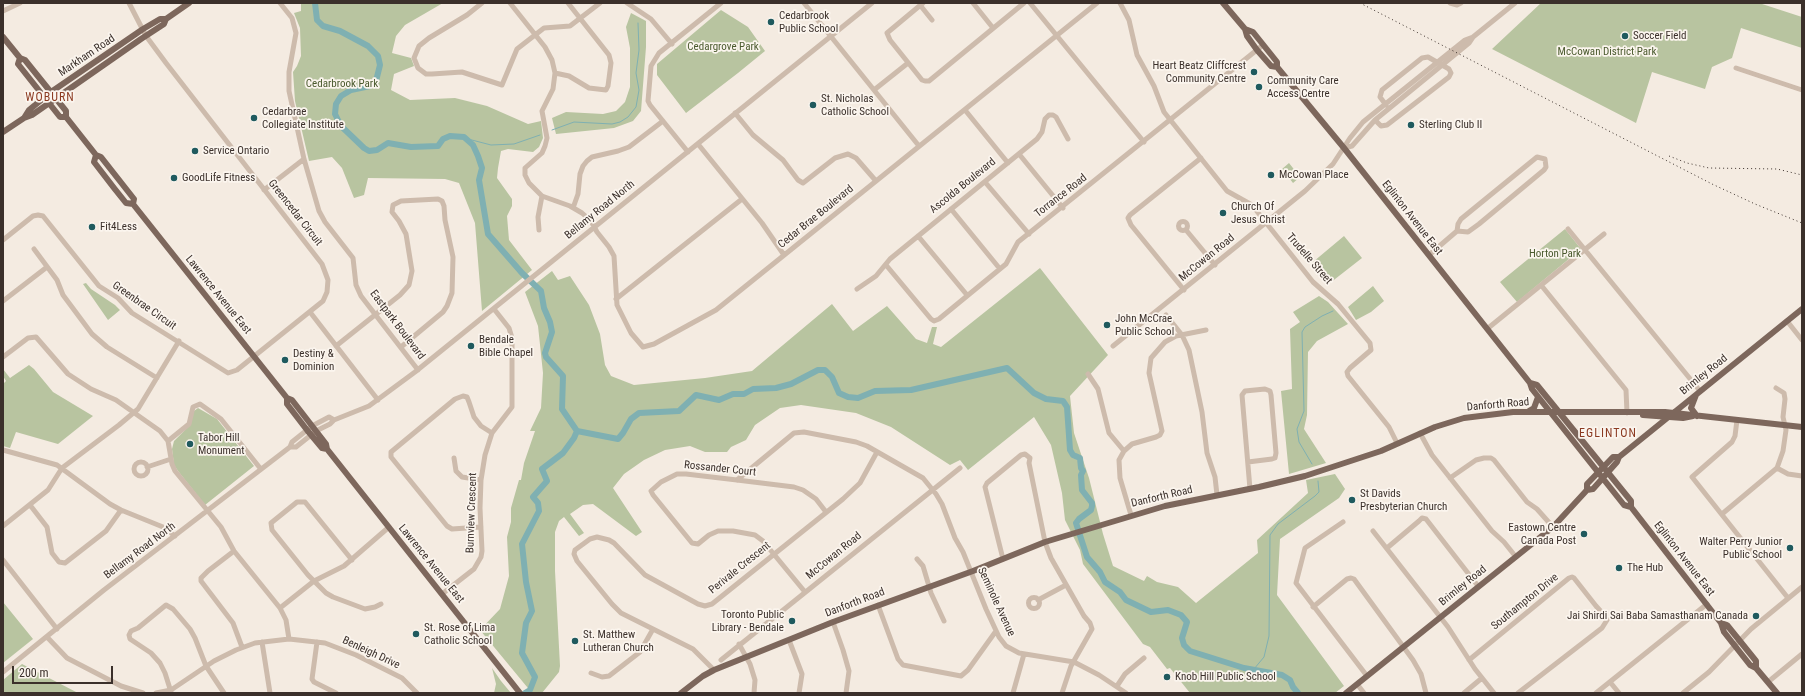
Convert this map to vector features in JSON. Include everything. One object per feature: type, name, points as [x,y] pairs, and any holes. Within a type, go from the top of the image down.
[{"type":"main road","name":"Markham Road","points":[[47,100],[56,98],[164,24],[166,19],[189,3]]},
{"type":"main road","name":"Eglinton Avenue East","points":[[1224,3],[1245,29],[1247,36],[1257,50],[1271,66],[1277,67]]},
{"type":"main road","name":"Markham Road","points":[[3,132],[24,118],[32,115],[47,100],[51,92],[143,29],[160,19],[166,19]]},
{"type":"main road","name":"Eglinton Avenue East","points":[[1245,29],[1253,32],[1277,62],[1277,67],[1344,148],[1487,328],[1530,383],[1532,389],[1624,505],[1631,507]]},
{"type":"main road","name":"Lawrence Avenue East","points":[[3,38],[20,58],[25,60],[66,111],[66,117],[96,155],[94,162],[126,203],[134,204],[287,398],[287,404],[326,444],[327,449],[520,693]]},
{"type":"main road","name":"Lawrence Avenue East","points":[[20,58],[18,64],[60,117],[66,117]]},
{"type":"main road","name":"Brimley Road","points":[[1346,693],[1553,526],[1587,490],[1593,489],[1617,462],[1619,457],[1802,309]]},
{"type":"main road","name":"Eglinton Avenue East","points":[[1530,383],[1537,385],[1608,473],[1630,501],[1631,507],[1721,623],[1724,632],[1750,665],[1756,668],[1777,693]]},
{"type":"main road","points":[[1696,416],[1691,408],[1698,392]]},
{"type":"main road","points":[[1528,412],[1534,408],[1538,396]]},
{"type":"main road","name":"Danforth Road","points":[[711,671],[833,622],[970,572],[1045,542],[1165,506],[1305,476],[1355,460],[1420,433],[1464,418],[1498,413],[1528,412],[1636,413],[1671,415],[1683,418],[1696,416],[1785,424],[1802,427]]},
{"type":"main road","points":[[1571,428],[1570,418],[1577,412]]},
{"type":"main road","name":"Danforth Road","points":[[1636,413],[1648,416],[1671,415]]},
{"type":"main road","points":[[1648,416],[1652,421],[1652,426],[1649,432]]},
{"type":"main road","name":"Brimley Road","points":[[1587,490],[1587,484],[1598,472],[1613,457],[1619,457]]},
{"type":"main road","name":"Eglinton Avenue East","points":[[1721,623],[1727,625],[1740,640],[1756,661],[1756,668]]},
{"type":"main road","points":[[681,693],[711,671]]},
{"type":"street","points":[[3,11],[20,3]]},
{"type":"street","name":"Greencedar Circuit","points":[[128,3],[146,36],[315,254],[325,269],[328,280],[327,292],[323,301],[254,356]]},
{"type":"street","name":"Eastpark Boulevard","points":[[280,3],[292,18],[296,33],[288,82],[304,159],[321,217],[351,253],[354,263],[356,285],[361,296],[418,370]]},
{"type":"street","points":[[482,3],[419,46],[414,58],[418,68],[426,74],[462,72],[502,85],[517,50],[535,34],[544,28],[570,26],[600,3]]},
{"type":"street","points":[[510,3],[535,34],[548,54],[555,73],[552,89],[542,111],[542,118],[547,138],[545,146],[542,153],[530,162],[524,172],[529,183],[542,196],[538,216],[539,230]]},
{"type":"street","points":[[555,73],[569,76],[589,88],[606,90],[608,86],[611,63],[609,55],[568,3]]},
{"type":"street","points":[[627,3],[651,19],[672,44]]},
{"type":"street","points":[[688,152],[662,121],[648,101],[651,66],[656,56],[721,3]]},
{"type":"street","points":[[804,3],[919,146]]},
{"type":"street","name":"Bellamy Road North","points":[[3,672],[104,590],[207,511],[260,468],[290,447],[292,442],[329,418],[334,420],[370,406],[418,370],[494,309],[520,286],[872,3]]},
{"type":"street","points":[[973,3],[993,28]]},
{"type":"street","points":[[932,20],[921,4],[887,33],[890,40],[922,80],[929,81],[1024,3]]},
{"type":"street","points":[[1030,3],[1144,142]]},
{"type":"street","name":"Cedar Brae Boulevard","points":[[542,196],[573,208],[591,221],[594,228],[614,256],[616,299],[631,333],[641,346],[647,347],[710,314],[1097,3]]},
{"type":"street","name":"Trudelle Street","points":[[1120,3],[1129,20],[1137,54],[1154,86],[1161,108],[1227,191],[1249,203],[1313,282],[1338,304],[1370,343],[1370,350],[1350,368],[1347,372],[1348,376],[1389,427],[1397,443]]},
{"type":"street","points":[[1450,3],[1457,5],[1460,3]]},
{"type":"street","name":"McCowan Road","points":[[1113,346],[1306,191],[1332,164],[1363,122],[1465,40],[1473,37],[1515,3]]},
{"type":"street","name":"McCowan Road","points":[[1344,148],[1352,146],[1375,120],[1469,44],[1473,37]]},
{"type":"street","name":"Torrance Road","points":[[886,265],[931,319],[934,321],[939,319],[1000,269],[1009,260],[1018,242],[1063,208],[1263,45]]},
{"type":"street","points":[[1375,120],[1381,126],[1387,125],[1449,77],[1450,71],[1447,67],[1428,57],[1422,58],[1382,90],[1380,97],[1386,105]]},
{"type":"street","points":[[874,90],[908,63]]},
{"type":"street","points":[[1736,68],[1802,90]]},
{"type":"street","points":[[965,110],[1008,163]]},
{"type":"street","points":[[735,113],[753,135],[783,160],[798,180],[803,183],[836,158],[848,154],[856,158],[876,181]]},
{"type":"street","name":"Ascolda Boulevard","points":[[856,289],[876,276],[890,259],[1019,154],[1040,135],[1049,115],[1056,117],[1068,139]]},
{"type":"street","points":[[573,208],[578,194],[580,174],[587,161],[592,157],[630,147],[662,121]]},
{"type":"street","points":[[698,144],[784,255]]},
{"type":"street","points":[[1019,154],[1063,208]]},
{"type":"street","points":[[1429,255],[1457,231],[1458,224],[1462,219],[1537,157],[1544,158],[1546,162],[1544,170],[1468,232],[1457,231]]},
{"type":"street","points":[[1184,290],[1131,225],[1128,218],[1201,158]]},
{"type":"street","points":[[264,190],[304,159]]},
{"type":"street","points":[[985,182],[1029,234]]},
{"type":"street","points":[[616,299],[742,199]]},
{"type":"street","points":[[336,346],[400,295],[409,285],[412,271],[406,234],[400,221],[392,212],[393,204],[401,201],[440,200],[444,206],[445,220],[453,257],[452,293],[443,312],[401,347]]},
{"type":"street","points":[[951,209],[1000,269]]},
{"type":"street","name":"Greenbrae Circuit","points":[[3,240],[33,216],[43,216],[98,286],[118,298],[132,313],[228,373],[237,370],[254,356]]},
{"type":"street","points":[[1568,229],[1698,392]]},
{"type":"street","points":[[1186,230],[1214,265]]},
{"type":"street","points":[[1487,328],[1604,234]]},
{"type":"street","points":[[918,236],[967,295]]},
{"type":"street","points":[[34,249],[57,280],[63,295],[92,334],[107,347],[157,378]]},
{"type":"street","points":[[3,301],[47,267]]},
{"type":"street","points":[[1541,285],[1626,390],[1627,413]]},
{"type":"street","name":"Burnview Crescent","points":[[442,594],[474,569],[478,564],[482,551],[480,527],[481,480],[485,455],[492,433],[512,407],[512,338],[509,328],[494,309]]},
{"type":"street","points":[[310,312],[378,400]]},
{"type":"street","points":[[1166,315],[1182,335],[1191,359],[1202,412],[1207,453],[1215,477],[1217,495]]},
{"type":"street","points":[[1787,321],[1802,340]]},
{"type":"street","points":[[1131,515],[1118,471],[1119,460],[1124,451],[1132,444],[1160,435],[1162,431],[1149,373],[1149,362],[1161,344],[1176,336],[1206,330]]},
{"type":"street","points":[[3,358],[28,338],[36,337],[68,374],[90,389],[116,400],[160,431],[168,441],[175,471],[224,531],[234,551],[280,608],[286,620],[290,639]]},
{"type":"street","points":[[3,526],[48,490],[62,468],[138,409],[179,341]]},
{"type":"street","points":[[1088,374],[1098,389],[1109,433],[1124,451]]},
{"type":"street","points":[[1722,514],[1777,468],[1783,451],[1786,430],[1783,417],[1785,399],[1784,393],[1776,388]]},
{"type":"street","points":[[1248,462],[1275,458],[1276,453],[1272,395],[1270,391],[1266,389],[1245,391],[1242,395],[1250,489]]},
{"type":"street","points":[[480,527],[452,529],[447,526],[391,457],[391,452],[455,399],[463,396],[466,396],[474,417],[481,426],[492,433]]},
{"type":"street","points":[[168,441],[189,424],[192,409],[195,405],[200,404],[222,419],[260,468]]},
{"type":"street","points":[[1737,420],[1735,436],[1732,442],[1692,477],[1788,598]]},
{"type":"street","name":"Seminole Avenue","points":[[737,480],[791,435],[798,432],[856,442],[877,452],[923,478],[933,490],[942,504],[996,631],[1006,646],[1015,652],[1074,662],[1117,686],[1126,693]]},
{"type":"street","points":[[1420,433],[1427,448],[1450,478],[1492,531],[1504,542],[1516,557]]},
{"type":"street","points":[[3,450],[46,461],[62,468],[104,500],[121,510],[164,527],[175,536]]},
{"type":"street","name":"Perivale Crescent","points":[[711,671],[693,649],[653,630],[621,612],[612,604],[575,558],[575,550],[578,546],[585,541],[598,537],[609,540],[614,543],[645,575],[698,604],[705,606],[712,604],[860,483],[877,452]]},
{"type":"street","points":[[1003,559],[985,487],[987,483],[1021,455],[1025,454],[1030,458],[1029,463],[1045,542],[1051,558],[1084,616],[1090,623],[1092,629],[1074,662],[1062,693]]},
{"type":"street","points":[[454,458],[456,471],[462,477],[481,480]]},
{"type":"street","points":[[1450,478],[1476,460],[1491,458],[1526,502],[1537,509],[1553,526]]},
{"type":"street","points":[[147,467],[171,459]]},
{"type":"street","name":"McCowan Road","points":[[721,660],[739,644],[960,468]]},
{"type":"street","points":[[1777,468],[1788,474],[1802,476]]},
{"type":"street","name":"Rossander Court","points":[[805,592],[763,540],[755,535],[733,531],[714,532],[695,545],[651,491],[661,482],[677,474],[737,480],[794,487],[803,490],[816,499],[826,512]]},
{"type":"street","points":[[352,560],[308,504],[303,501],[297,502],[271,522],[270,526],[314,581],[326,592],[346,603],[365,609],[381,604]]},
{"type":"street","points":[[30,505],[47,527],[52,553],[59,562],[65,563],[106,531],[121,510]]},
{"type":"street","points":[[1387,548],[1422,518],[1426,519],[1478,586]]},
{"type":"street","points":[[1343,522],[1304,550],[1296,583],[1367,676]]},
{"type":"street","points":[[280,608],[314,581],[352,560],[389,528]]},
{"type":"street","points":[[1373,531],[1441,617],[1469,660],[1494,693]]},
{"type":"street","points":[[234,551],[208,571],[201,578],[201,581],[234,623],[242,647]]},
{"type":"street","points":[[917,559],[924,566],[944,621]]},
{"type":"street","points":[[3,560],[57,629]]},
{"type":"street","points":[[1313,607],[1347,579],[1351,578],[1356,582],[1358,587],[1404,646],[1417,666],[1426,693]]},
{"type":"street","name":"Southampton Drive","points":[[1469,660],[1569,578],[1574,578],[1607,620],[1602,628],[1518,693]]},
{"type":"street","points":[[1038,600],[1066,585]]},
{"type":"street","points":[[1683,693],[1709,672],[1740,640],[1802,587]]},
{"type":"street","points":[[1596,693],[1707,604]]},
{"type":"street","points":[[171,691],[160,663],[151,653],[129,636],[131,631],[138,628],[166,605],[170,607],[190,629],[206,666],[224,693]]},
{"type":"street","points":[[878,605],[898,659],[904,665],[956,676],[964,674],[996,631]]},
{"type":"street","points":[[833,622],[849,671],[846,693]]},
{"type":"street","points":[[591,673],[602,678],[609,676],[640,652],[653,630]]},
{"type":"street","points":[[47,637],[67,658],[121,686],[142,693]]},
{"type":"street","name":"Benleigh Drive","points":[[156,693],[171,691],[227,653],[242,647],[262,642],[290,639],[317,642],[344,650],[402,678],[416,693]]},
{"type":"street","points":[[790,640],[801,668],[799,693]]},
{"type":"street","points":[[262,642],[270,693]]},
{"type":"street","points":[[317,642],[312,679],[314,682],[336,693]]},
{"type":"street","points":[[739,644],[755,680],[754,693]]},
{"type":"street","points":[[1013,693],[1024,654]]},
{"type":"street","points":[[1768,682],[1802,654]]},
{"type":"street","points":[[1117,686],[1125,674],[1144,658]]},
{"type":"street","points":[[1464,693],[1482,678]]},
{"type":"street","points":[[1610,682],[1619,693]]},
{"type":"street","points":[[1357,684],[1364,693]]},
{"type":"green space","name":"Cedarbrook Park","points":[[301,3],[443,3],[405,25],[396,36],[392,53],[411,58],[414,66],[394,74],[391,90],[410,100],[455,98],[487,106],[528,124],[541,121],[543,138],[539,147],[533,152],[508,149],[501,151],[497,178],[512,199],[512,206],[507,216],[509,240],[532,270],[482,311],[475,223],[459,183],[445,179],[368,178],[364,195],[354,198],[342,168],[332,157],[309,161],[295,101],[293,72],[301,56],[300,28],[294,13],[301,11]]},
{"type":"green space","name":"McCowan District Park","points":[[1541,3],[1759,3],[1802,17],[1802,48],[1741,28],[1732,58],[1712,67],[1705,89],[1652,72],[1636,123],[1492,49]]},
{"type":"green space","name":"Cedargrove Park","points":[[721,10],[748,27],[765,51],[686,113],[657,75],[657,64]]},
{"type":"green space","points":[[631,13],[646,21],[646,47],[641,111],[633,121],[614,128],[556,134],[552,118],[566,112],[603,114],[616,111],[625,102],[630,87],[630,48],[626,27]]},
{"type":"green space","points":[[1289,163],[1300,177],[1293,183],[1282,169]]},
{"type":"green space","name":"Horton Park","points":[[1565,229],[1581,249],[1517,302],[1500,282]]},
{"type":"green space","points":[[1344,236],[1362,258],[1330,283],[1313,262]]},
{"type":"green space","points":[[1040,268],[1108,355],[1070,396],[1074,433],[1089,478],[1103,534],[1113,566],[1144,581],[1147,576],[1157,582],[1178,587],[1196,603],[1258,553],[1257,540],[1308,493],[1306,480],[1335,474],[1345,489],[1339,498],[1280,539],[1277,595],[1344,686],[1335,693],[1190,693],[1170,668],[1167,669],[1150,647],[1143,644],[1083,564],[1080,550],[1065,520],[1062,493],[1051,445],[1034,417],[968,470],[960,460],[950,465],[891,427],[856,413],[801,405],[780,408],[755,425],[746,440],[731,447],[727,452],[705,452],[690,446],[665,450],[644,460],[624,474],[613,488],[642,532],[636,536],[593,504],[583,505],[570,514],[584,533],[579,536],[564,517],[559,521],[555,532],[555,571],[560,666],[559,672],[542,693],[532,693],[480,630],[500,609],[509,576],[507,537],[511,522],[511,508],[519,480],[521,480],[524,463],[535,431],[530,431],[541,408],[543,373],[538,326],[525,292],[552,271],[558,280],[570,276],[589,305],[600,334],[605,365],[611,376],[634,385],[705,378],[752,371],[832,304],[853,331],[887,306],[916,339],[927,343],[932,327],[937,327],[933,344],[941,347]]},
{"type":"green space","points":[[86,283],[91,289],[120,310],[108,320],[83,284]]},
{"type":"green space","points":[[1373,286],[1384,301],[1371,312],[1356,320],[1348,307]]},
{"type":"green space","points":[[1319,296],[1328,302],[1348,324],[1317,341],[1308,352],[1307,415],[1304,429],[1326,463],[1289,474],[1281,391],[1292,389],[1290,329],[1300,322],[1293,312]]},
{"type":"green space","points":[[29,365],[53,392],[93,416],[58,444],[16,432],[10,448],[3,446],[3,384],[6,381],[3,376],[3,369],[10,378]]},
{"type":"green space","points":[[198,408],[217,419],[254,466],[205,505],[174,465],[172,449],[174,441],[189,426],[194,411]]},
{"type":"green space","points":[[3,602],[33,639],[3,663]]},
{"type":"green space","points":[[22,664],[78,693],[3,693],[3,680]]},
{"type":"green space","points":[[492,668],[511,693],[494,693],[496,684]]},
{"type":"waterway","points":[[315,3],[317,20],[323,26],[340,31],[368,46],[378,56],[380,65],[376,81],[370,86],[351,90],[341,96],[336,104],[335,114],[341,126],[364,148],[369,151],[377,150],[388,143],[411,147],[438,146],[443,139],[450,136],[464,137],[473,145],[482,168],[479,180],[488,234],[522,273],[541,291],[544,308],[550,322],[552,332],[545,353],[546,357],[563,376],[562,409],[577,431]]},
{"type":"waterway","points":[[552,130],[574,122],[612,124],[620,122],[628,117],[636,107],[639,90],[636,73],[639,50],[638,23]]},
{"type":"waterway","points":[[468,139],[491,145],[514,144],[540,135]]},
{"type":"waterway","points":[[1312,464],[1299,442],[1297,429],[1304,411],[1302,332],[1305,327],[1333,311]]},
{"type":"waterway","points":[[577,431],[618,439],[631,419],[639,413],[679,411],[696,395],[719,400],[733,394],[744,394],[753,389],[776,388],[791,384],[818,370],[825,370],[832,377],[839,393],[848,397],[858,398],[875,391],[911,390],[1007,368],[1034,393],[1046,399],[1063,401],[1067,407],[1070,450],[1073,455],[1080,458],[1081,468],[1083,471],[1081,475],[1082,490],[1092,503],[1091,510],[1076,523],[1087,557],[1100,572],[1105,582],[1120,592],[1126,600],[1151,612],[1168,610],[1181,615],[1187,622],[1182,638],[1184,645],[1190,651],[1244,668],[1282,675],[1290,680],[1298,693]]},
{"type":"waterway","points":[[525,693],[530,690],[535,677],[522,653],[526,623],[532,611],[526,582],[522,544],[539,511],[538,503],[533,497],[547,481],[542,469],[563,453],[574,438],[577,431]]},
{"type":"waterway","points":[[1254,669],[1264,657],[1269,636],[1270,535],[1278,524],[1319,492],[1318,481]]},
{"type":"railway","points":[[1360,3],[1712,184],[1755,204],[1802,223]]},
{"type":"railway","points":[[1669,156],[1687,163],[1709,168],[1777,169],[1802,175]]},
{"type":"place","name":"Cedarbrook Public School","points":[[771,22]]},
{"type":"place","name":"Soccer Field","points":[[1625,36]]},
{"type":"place","name":"Heart Beatz Cliffcrest Community Centre","points":[[1254,72]]},
{"type":"place","name":"Community Care Access Centre","points":[[1259,87]]},
{"type":"place","name":"St. Nicholas Catholic School","points":[[813,105]]},
{"type":"place","name":"Cedarbrae Collegiate Institute","points":[[254,118]]},
{"type":"place","name":"Sterling Club II","points":[[1411,125]]},
{"type":"place","name":"Service Ontario","points":[[195,151]]},
{"type":"place","name":"McCowan Place","points":[[1271,175]]},
{"type":"place","name":"GoodLife Fitness","points":[[174,178]]},
{"type":"place","name":"Church Of Jesus Christ","points":[[1223,213]]},
{"type":"place","name":"Fit4Less","points":[[92,227]]},
{"type":"place","name":"John McCrae Public School","points":[[1107,325]]},
{"type":"place","name":"Bendale Bible Chapel","points":[[471,346]]},
{"type":"place","name":"Destiny & Dominion","points":[[285,360]]},
{"type":"place","name":"Tabor Hill Monument","points":[[190,444]]},
{"type":"place","name":"St Davids Presbyterian Church","points":[[1352,500]]},
{"type":"place","name":"Eastown Centre Canada Post","points":[[1584,534]]},
{"type":"place","name":"Walter Perry Junior Public School","points":[[1790,548]]},
{"type":"place","name":"The Hub","points":[[1619,568]]},
{"type":"place","name":"Jai Shirdi Sai Baba Samasthanam Canada","points":[[1756,616]]},
{"type":"place","name":"Toronto Public Library - Bendale","points":[[792,621]]},
{"type":"place","name":"St. Rose of Lima Catholic School","points":[[416,634]]},
{"type":"place","name":"St. Matthew Lutheran Church","points":[[575,641]]},
{"type":"place","name":"Knob Hill Public School","points":[[1167,677]]},
{"type":"district","name":"WOBURN","points":[[50,98]]},
{"type":"district","name":"EGLINTON","points":[[1608,434]]}]
